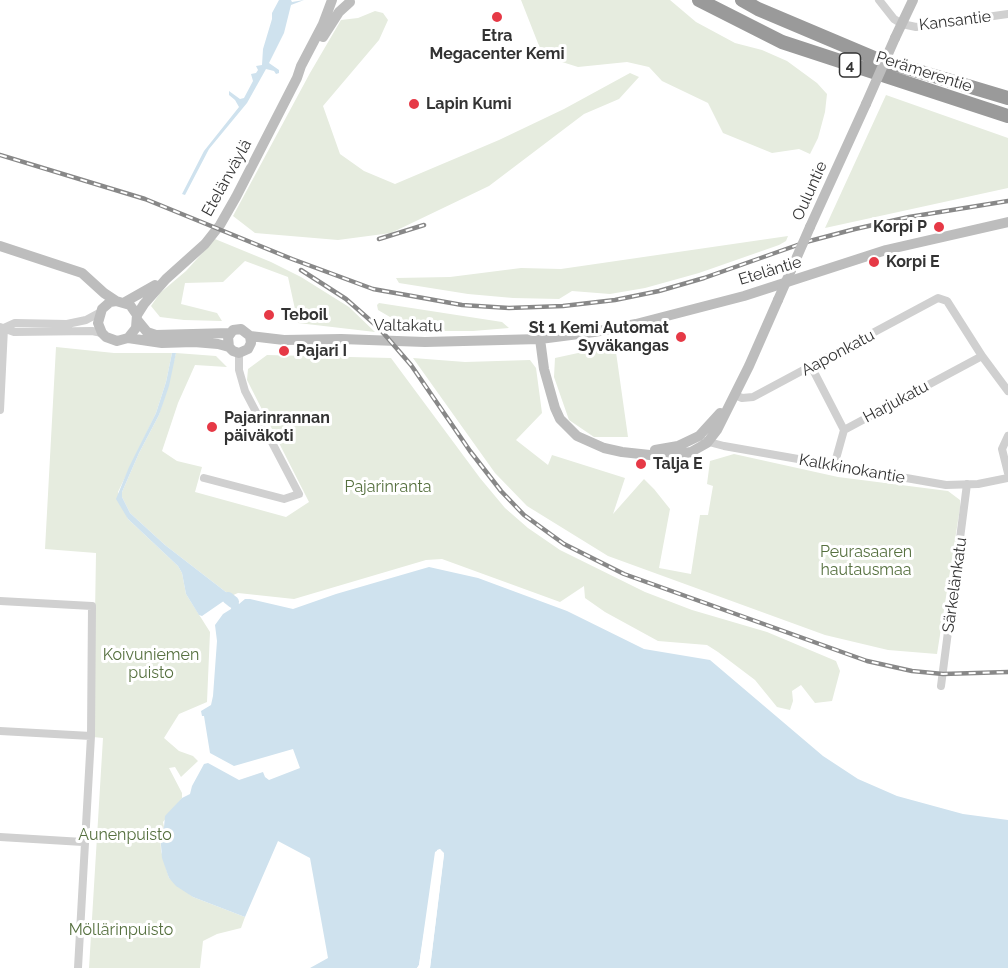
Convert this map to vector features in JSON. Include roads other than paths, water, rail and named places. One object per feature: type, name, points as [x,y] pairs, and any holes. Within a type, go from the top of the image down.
[{"type":"highway","name":"Perämerentie","points":[[699,0],[782,42],[1008,116]]},
{"type":"highway","name":"Perämerentie","points":[[742,0],[758,9],[874,58],[1008,98]]},
{"type":"main road","name":"Etelänväylä","points":[[297,78],[332,0]]},
{"type":"main road","name":"Ouluntie","points":[[703,439],[717,430],[735,395],[913,0]]},
{"type":"main road","name":"Etelänväylä","points":[[137,318],[144,304],[166,279],[220,225],[297,78],[339,12],[350,1]]},
{"type":"main road","name":"Eteläntie","points":[[540,339],[636,324],[744,296],[886,250],[1008,222]]},
{"type":"main road","points":[[0,246],[82,273],[104,293],[134,310],[147,332],[156,335],[230,333],[241,329],[250,336],[251,343],[244,351],[233,351],[227,342],[230,333]]},
{"type":"main road","name":"Etelänväylä","points":[[121,302],[166,279]]},
{"type":"main road","points":[[104,293],[98,323],[106,337],[117,341],[128,338],[162,344],[194,342],[229,347]]},
{"type":"main road","points":[[102,309],[121,302]]},
{"type":"main road","points":[[128,338],[136,328],[137,318]]},
{"type":"main road","name":"Valtakatu","points":[[250,336],[275,339],[425,342],[540,339]]},
{"type":"main road","name":"Valtakatu","points":[[244,351],[275,339]]},
{"type":"main road","points":[[540,339],[544,369],[555,408],[567,428],[578,436],[604,448],[659,456],[691,452],[703,439]]},
{"type":"street","points":[[879,0],[894,19],[902,24]]},
{"type":"street","name":"Kansantie","points":[[902,24],[915,27],[1008,14]]},
{"type":"street","name":"Aaponkatu","points":[[735,395],[742,398],[753,397],[812,368],[938,298],[947,301],[982,356]]},
{"type":"street","points":[[2,327],[15,323],[67,324],[86,320],[102,309]]},
{"type":"street","points":[[2,327],[14,332],[92,331],[102,333]]},
{"type":"street","points":[[0,410],[2,327]]},
{"type":"street","points":[[204,478],[284,500],[299,494],[245,391],[239,370],[244,351]]},
{"type":"street","points":[[982,356],[1008,391]]},
{"type":"street","name":"Harjukatu","points":[[834,466],[844,430],[982,356]]},
{"type":"street","points":[[812,368],[844,430]]},
{"type":"street","points":[[1008,436],[1002,449],[1008,473]]},
{"type":"street","name":"Kalkkinokantie","points":[[703,439],[834,466],[946,485],[978,484],[1008,478]]},
{"type":"street","name":"Särkelänkatu","points":[[941,686],[968,484]]},
{"type":"street","points":[[0,601],[92,606],[90,736],[78,968]]},
{"type":"street","points":[[0,731],[90,736]]},
{"type":"street","points":[[0,837],[84,842]]},
{"type":"water","points":[[279,0],[291,0],[292,2],[304,0],[291,5],[284,33],[269,63],[279,70],[279,73],[276,74],[266,69],[247,103],[209,149],[185,195],[182,194],[204,151],[239,107],[229,95],[229,91],[240,99],[244,98],[253,81],[251,74],[258,70],[256,66],[262,65],[263,49],[272,13]]},
{"type":"water","points":[[172,353],[176,353],[169,386],[159,415],[139,453],[122,492],[122,497],[130,513],[165,545],[231,596],[202,616],[199,615],[186,594],[182,573],[178,566],[128,519],[116,499],[156,413]]},
{"type":"water","points":[[429,567],[478,578],[567,611],[644,649],[710,660],[823,756],[858,779],[897,796],[963,814],[1008,820],[1008,968],[430,968],[444,853],[440,849],[437,850],[417,968],[310,968],[328,958],[310,858],[278,841],[245,917],[193,897],[176,886],[169,878],[162,858],[160,832],[164,827],[165,816],[182,798],[190,794],[204,764],[208,763],[239,780],[263,772],[269,780],[300,768],[293,749],[234,766],[210,753],[204,716],[201,711],[211,705],[213,696],[217,641],[215,625],[223,614],[231,609],[232,602],[239,604],[245,599],[250,599],[293,609]]},
{"type":"waterway","points":[[228,598],[233,602]]},
{"type":"railway","points":[[0,155],[145,199],[292,259],[373,289],[462,305],[509,308],[563,306],[615,300],[659,291],[704,278],[806,242],[855,229],[909,217],[1008,201]]},
{"type":"railway","points":[[379,239],[424,225]]},
{"type":"railway","points":[[301,270],[346,299],[379,328],[411,365],[470,451],[501,491],[524,515],[564,544],[624,574],[867,661],[912,671],[943,674],[1008,672]]},
{"type":"place","name":"Etra Megacenter Kemi","points":[[497,17]]},
{"type":"place","name":"Lapin Kumi","points":[[414,104]]},
{"type":"place","name":"Korpi P","points":[[939,227]]},
{"type":"place","name":"Korpi E","points":[[874,262]]},
{"type":"place","name":"Teboil","points":[[269,315]]},
{"type":"place","name":"St 1 Kemi Automat Syväkangas","points":[[681,337]]},
{"type":"place","name":"Pajari I","points":[[284,351]]},
{"type":"place","name":"Pajarinrannan päiväkoti","points":[[212,427]]},
{"type":"place","name":"Talja E","points":[[641,464]]},
{"type":"park label","name":"Pajarinranta","points":[[388,487]]},
{"type":"park label","name":"Peurasaaren hautausmaa","points":[[866,561]]},
{"type":"park label","name":"Koivuniemen puisto","points":[[151,664]]},
{"type":"park label","name":"Aunenpuisto","points":[[125,835]]},
{"type":"park label","name":"Möllärinpuisto","points":[[121,930]]}]
